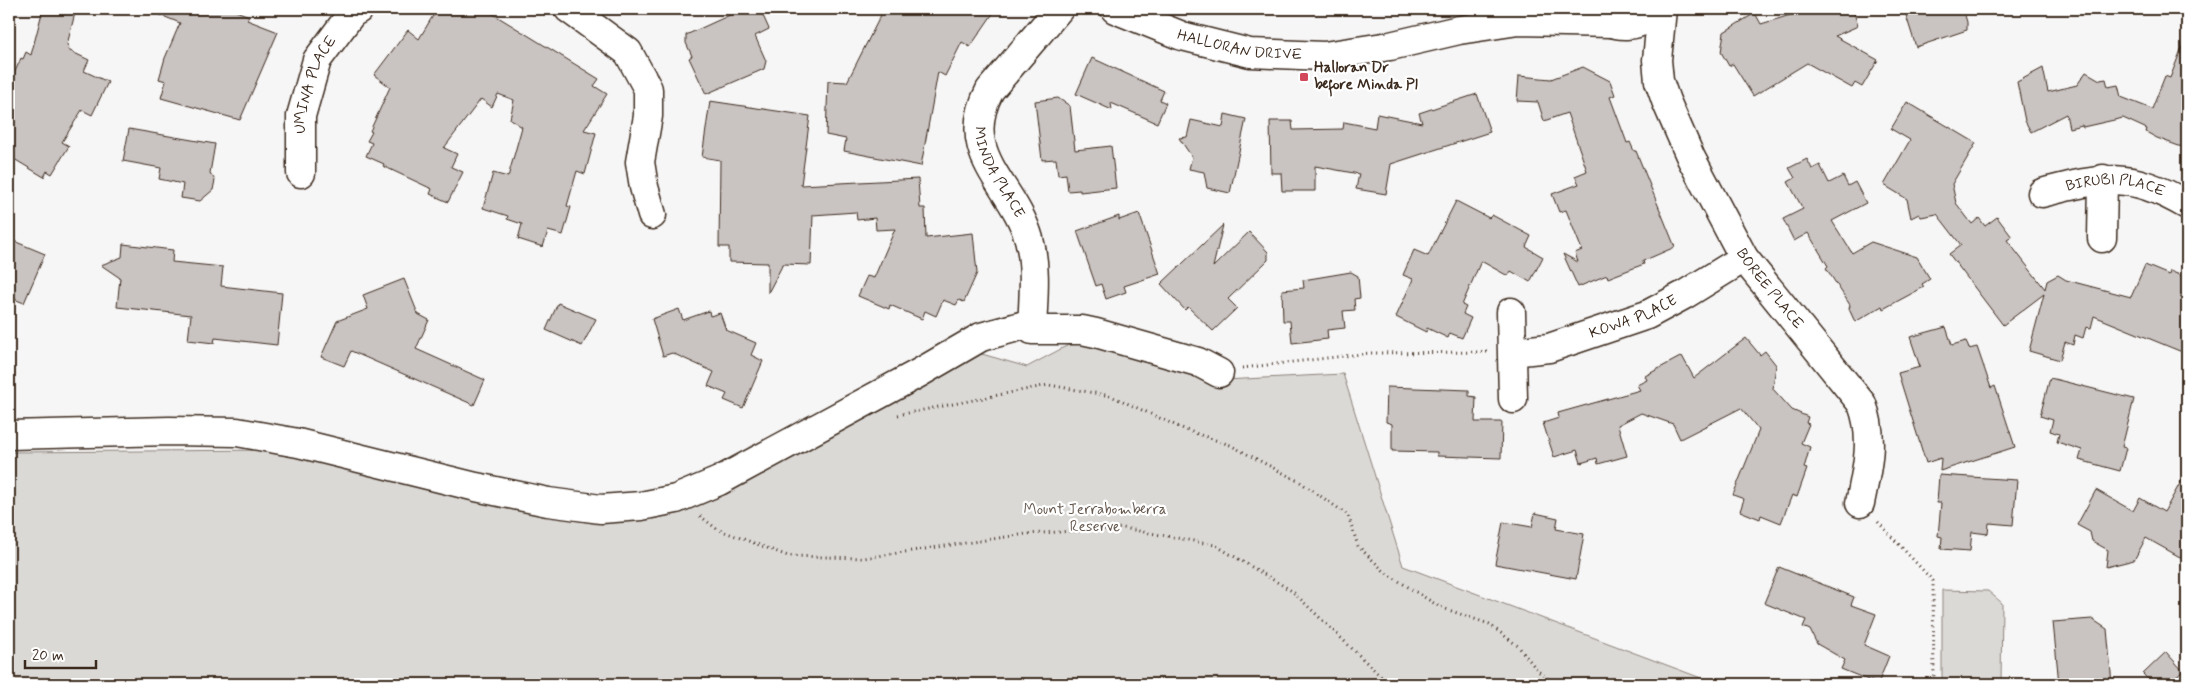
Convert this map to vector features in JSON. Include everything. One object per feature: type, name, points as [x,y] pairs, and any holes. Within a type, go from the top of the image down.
[{"type":"street","name":"UMINA PLACE","points":[[301,172],[301,116],[317,60],[352,13],[359,9]]},
{"type":"street","points":[[569,9],[628,52],[648,89],[648,116],[640,162],[644,187],[652,214]]},
{"type":"street","name":"MINDA PLACE","points":[[1032,327],[1032,258],[1028,238],[1020,216],[986,162],[979,140],[979,126],[984,102],[990,90],[1059,9]]},
{"type":"street","name":"HALLORAN DRIVE","points":[[1115,9],[1182,36],[1250,53],[1324,56],[1390,46],[1459,30],[1518,21],[1608,19],[1637,24],[1648,18],[1657,9]]},
{"type":"street","name":"HALLORAN DRIVE","points":[[1518,21],[1544,9]]},
{"type":"street","name":"BOREE PLACE","points":[[1657,68],[1662,9]]},
{"type":"street","name":"BOREE PLACE","points":[[1608,19],[1640,44],[1657,68],[1666,101],[1687,149],[1744,258],[1862,404],[1867,420],[1870,442],[1860,503]]},
{"type":"street","points":[[2102,238],[2103,179]]},
{"type":"street","name":"BIRUBI PLACE","points":[[2042,193],[2103,179],[2137,183],[2155,189],[2187,205]]},
{"type":"street","name":"KOWA PLACE","points":[[1513,352],[1549,348],[1647,315],[1684,295],[1744,258]]},
{"type":"street","points":[[1511,312],[1513,400]]},
{"type":"street","points":[[9,435],[169,431],[237,432],[298,443],[476,487],[548,502],[616,509],[676,499],[718,481],[919,373],[981,337],[1032,327],[1088,331],[1214,370]]},
{"type":"path","points":[[1214,370],[1250,368],[1370,353],[1513,352]]},
{"type":"path","points":[[890,416],[1049,385],[1111,396],[1186,430],[1230,445],[1300,482],[1348,515],[1358,546],[1386,573],[1440,607],[1489,624],[1518,646],[1538,671],[1555,684]]},
{"type":"path","points":[[676,499],[717,529],[788,556],[864,558],[1026,534],[1123,528],[1215,545],[1292,591],[1389,684]]},
{"type":"path","points":[[1860,503],[1933,581],[1934,684]]},
{"type":"green space","name":"Mount Jerrabomberra Reserve","points":[[1074,342],[1224,380],[1343,374],[1403,566],[1717,684],[9,684],[9,452],[276,450],[540,514],[597,524],[683,512],[975,352],[1027,367]]},
{"type":"green space","points":[[1942,590],[1988,591],[2002,603],[2001,684],[1942,684]]},
{"type":"building","points":[[43,9],[76,9],[67,45],[69,47],[68,50],[89,60],[84,71],[108,82],[92,115],[82,110],[62,142],[69,146],[52,174],[47,171],[44,177],[9,156],[9,85],[21,58],[23,59],[26,52],[31,55]]},
{"type":"building","points":[[148,9],[231,9],[249,16],[247,20],[278,32],[240,120],[161,98],[166,81],[159,79],[165,58],[180,23]]},
{"type":"building","points":[[437,9],[485,9],[599,79],[594,86],[607,94],[584,130],[596,133],[585,174],[577,171],[567,206],[571,207],[563,235],[548,231],[543,247],[518,239],[522,224],[507,219],[508,216],[483,208],[493,173],[508,177],[522,127],[510,119],[514,100],[498,94],[492,107],[481,99],[444,148],[457,154],[451,167],[463,172],[448,202],[430,194],[432,189],[366,156],[372,143],[367,141],[372,132],[370,131],[390,87],[374,75],[408,30],[419,39]]},
{"type":"building","points":[[743,9],[760,9],[769,29],[755,36],[766,61],[764,69],[706,94],[689,58],[692,56],[686,43],[686,35]]},
{"type":"building","points":[[884,9],[996,9],[970,47],[962,42],[945,76],[938,72],[921,166],[844,151],[846,139],[826,135],[828,81],[847,82]]},
{"type":"building","points":[[1810,9],[1853,9],[1858,26],[1835,36],[1878,60],[1862,87],[1855,83],[1852,88],[1807,63],[1753,96],[1733,64],[1729,66],[1721,52],[1724,32],[1755,13],[1761,24]]},
{"type":"building","points":[[1904,9],[1963,9],[1967,30],[1916,47]]},
{"type":"building","points":[[2186,37],[2187,149],[2157,138],[2146,132],[2147,129],[2123,118],[2083,127],[2082,125],[2069,128],[2066,114],[2031,132],[2025,121],[2017,82],[2043,68],[2048,92],[2077,85],[2086,72],[2100,80],[2106,79],[2108,87],[2118,85],[2121,97],[2152,109],[2165,76],[2170,78]]},
{"type":"building","points":[[1092,58],[1164,91],[1160,100],[1166,103],[1157,123],[1111,103],[1112,110],[1076,94]]},
{"type":"building","points":[[1583,67],[1610,81],[1615,95],[1610,97],[1627,143],[1630,142],[1634,151],[1636,151],[1675,247],[1643,261],[1644,264],[1608,278],[1607,275],[1578,287],[1563,254],[1578,262],[1575,253],[1582,250],[1566,210],[1559,212],[1552,194],[1579,184],[1575,176],[1587,171],[1567,113],[1544,121],[1538,102],[1517,101],[1519,76],[1551,79]]},
{"type":"building","points":[[1477,94],[1490,132],[1391,164],[1386,194],[1356,189],[1359,174],[1315,166],[1315,191],[1282,191],[1281,173],[1271,173],[1270,121],[1292,121],[1293,130],[1343,129],[1344,122],[1375,128],[1377,114],[1422,123],[1419,113]]},
{"type":"building","points":[[1058,98],[1070,106],[1075,150],[1111,146],[1116,188],[1080,192],[1080,190],[1068,191],[1066,174],[1058,175],[1056,159],[1042,160],[1035,101]]},
{"type":"building","points":[[710,101],[810,116],[801,185],[918,179],[920,208],[925,208],[926,238],[973,233],[977,273],[964,302],[959,300],[956,305],[943,300],[936,316],[925,311],[922,319],[890,305],[889,309],[858,296],[867,276],[874,278],[895,229],[876,230],[875,218],[857,220],[856,212],[813,215],[811,265],[783,264],[768,293],[768,263],[729,262],[729,247],[719,247],[720,160],[702,157]]},
{"type":"building","points":[[1907,102],[1976,143],[1952,184],[1956,203],[1972,224],[1979,218],[1985,226],[1997,217],[2012,237],[2007,240],[2045,289],[2047,281],[2058,275],[2066,280],[2131,297],[2145,265],[2169,275],[2170,271],[2187,278],[2187,354],[2094,316],[2091,328],[2086,327],[2083,338],[2075,335],[2073,345],[2065,342],[2060,360],[2029,351],[2044,294],[2003,325],[1949,254],[1961,245],[1937,214],[1921,217],[1919,214],[1911,218],[1907,199],[1884,185],[1910,140],[1891,129]]},
{"type":"building","points":[[1225,114],[1246,119],[1230,193],[1207,188],[1204,172],[1189,169],[1192,157],[1179,138],[1187,137],[1191,120],[1223,127]]},
{"type":"building","points":[[129,129],[215,144],[210,173],[215,180],[213,190],[200,201],[181,198],[183,184],[159,179],[161,168],[123,161]]},
{"type":"building","points":[[1807,159],[1812,169],[1820,165],[1829,183],[1843,176],[1848,186],[1855,182],[1866,203],[1832,221],[1852,253],[1871,242],[1917,257],[1930,279],[1922,284],[1924,287],[1883,309],[1882,306],[1855,322],[1849,309],[1850,305],[1826,268],[1828,266],[1808,233],[1794,241],[1783,219],[1803,209],[1788,182],[1795,178],[1789,168]]},
{"type":"building","points":[[1456,201],[1489,218],[1492,215],[1531,236],[1526,247],[1543,257],[1530,282],[1511,271],[1508,276],[1481,261],[1462,305],[1466,307],[1463,314],[1471,318],[1462,338],[1450,333],[1448,338],[1427,328],[1426,332],[1396,317],[1413,279],[1403,275],[1414,250],[1428,256]]},
{"type":"building","points":[[1139,213],[1160,274],[1124,286],[1126,292],[1106,299],[1101,284],[1096,286],[1077,231],[1119,216],[1119,220]]},
{"type":"building","points":[[1223,225],[1213,267],[1249,232],[1268,252],[1268,260],[1228,299],[1237,308],[1213,331],[1188,307],[1185,310],[1161,284]]},
{"type":"building","points":[[9,239],[45,254],[24,303],[9,297]]},
{"type":"building","points":[[123,244],[173,250],[172,262],[223,267],[221,286],[282,293],[277,345],[215,338],[214,343],[188,340],[191,315],[117,307],[120,278],[101,265],[122,257]]},
{"type":"building","points":[[1351,272],[1358,276],[1360,298],[1354,299],[1355,310],[1343,311],[1345,328],[1327,330],[1328,339],[1292,343],[1290,321],[1283,321],[1282,290],[1304,288],[1303,280]]},
{"type":"building","points":[[404,279],[418,314],[429,320],[416,349],[485,380],[474,405],[351,351],[344,366],[321,357],[337,321],[368,309],[363,295]]},
{"type":"building","points":[[558,303],[596,319],[582,346],[546,330]]},
{"type":"building","points":[[679,309],[683,320],[709,311],[710,316],[720,313],[726,330],[756,343],[751,355],[763,361],[743,408],[724,400],[727,394],[708,386],[714,372],[672,353],[663,356],[652,319]]},
{"type":"building","points":[[1946,327],[1952,345],[1966,341],[1969,349],[1977,347],[1991,388],[1995,386],[2015,447],[1940,471],[1941,458],[1926,463],[1898,373],[1920,367],[1910,337]]},
{"type":"building","points":[[1746,338],[1760,355],[1765,351],[1776,365],[1773,389],[1792,410],[1808,417],[1806,423],[1809,424],[1801,443],[1810,447],[1804,468],[1807,469],[1797,497],[1792,495],[1781,523],[1761,515],[1760,519],[1740,511],[1744,499],[1733,495],[1759,430],[1741,408],[1680,439],[1673,424],[1641,413],[1618,425],[1627,456],[1598,464],[1597,458],[1581,463],[1577,450],[1554,457],[1543,423],[1559,418],[1558,413],[1640,390],[1637,385],[1647,380],[1645,376],[1682,356],[1694,378]]},
{"type":"building","points":[[2050,378],[2134,399],[2122,447],[2126,448],[2120,471],[2079,460],[2082,450],[2057,442],[2059,434],[2050,431],[2053,420],[2040,416]]},
{"type":"building","points":[[1387,387],[1469,390],[1469,396],[1476,397],[1475,422],[1502,422],[1501,458],[1437,456],[1437,452],[1392,451],[1392,424],[1386,422]]},
{"type":"building","points":[[2187,471],[2187,561],[2146,538],[2134,560],[2106,567],[2108,550],[2092,541],[2090,532],[2077,525],[2096,490],[2133,511],[2140,498],[2164,512]]},
{"type":"building","points":[[1939,475],[2017,480],[2013,525],[1989,523],[1988,534],[1972,532],[1970,551],[1941,549],[1942,537],[1938,536],[1941,503],[1937,503]]},
{"type":"building","points":[[1535,513],[1558,518],[1556,529],[1584,534],[1576,579],[1495,564],[1503,522],[1532,527]]},
{"type":"building","points":[[1779,567],[1854,597],[1851,605],[1876,614],[1864,645],[1889,656],[1878,684],[1841,669],[1845,660],[1817,644],[1810,630],[1803,627],[1806,620],[1764,603]]},
{"type":"building","points":[[2092,619],[2107,629],[2112,684],[2059,684],[2053,622]]},
{"type":"building","points":[[2166,652],[2183,671],[2169,684],[2152,684],[2143,674]]},
{"type":"place","name":"Halloran Dr before Minda Pl","points":[[1304,77]]}]
